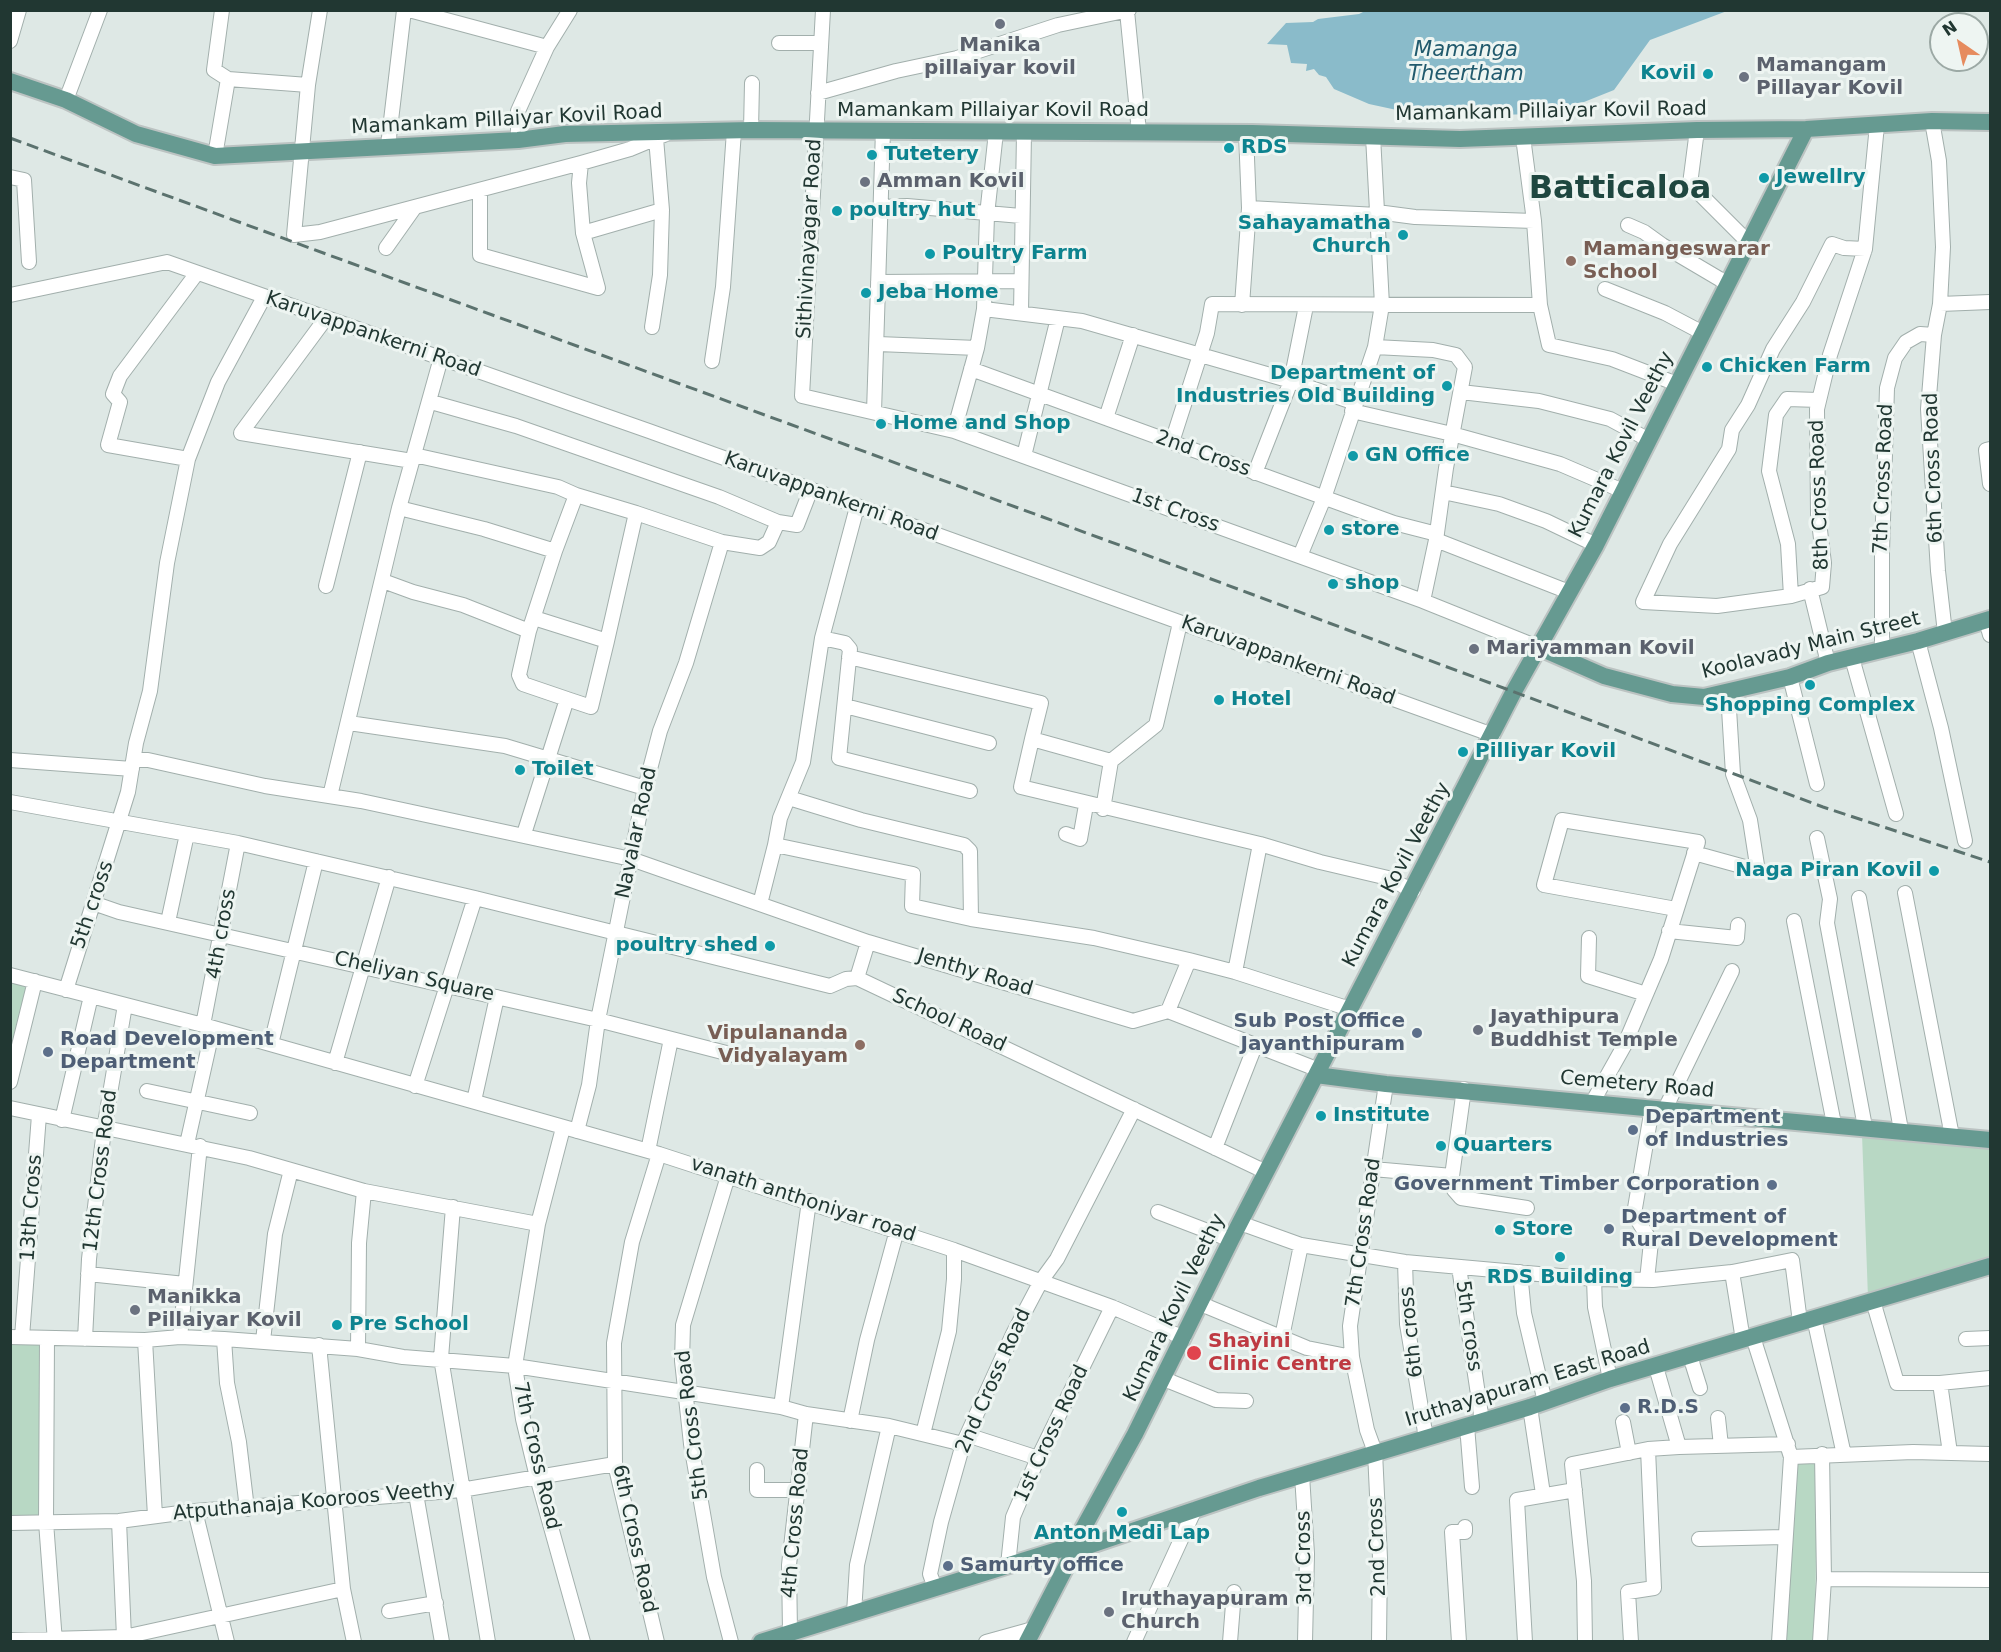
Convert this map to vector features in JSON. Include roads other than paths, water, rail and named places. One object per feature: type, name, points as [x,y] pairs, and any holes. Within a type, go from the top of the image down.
[{"type":"main road","name":"Mamankam Pillaiyar Kovil Road","points":[[10,81],[66,100],[136,134],[215,156],[518,140],[565,134],[662,136],[751,129],[1246,133],[1460,139],[1697,130],[1806,129],[1932,121],[1990,122]]},
{"type":"main road","name":"Kumara Kovil Veethy","points":[[1030,1635],[1164,1379],[1231,1240],[1514,693],[1596,545],[1806,129]]},
{"type":"main road","name":"Koolavady Main Street","points":[[1540,648],[1604,676],[1672,694],[1704,697],[1725,694],[1790,677],[1828,663],[1945,633],[1989,625]]},
{"type":"main road","name":"Cemetery Road","points":[[1318,1072],[1386,1084],[1464,1089],[1990,1140]]},
{"type":"main road","name":"Iruthayapuram East Road","points":[[760,1641],[1008,1565],[1077,1546],[1088,1546],[1195,1509],[1375,1452],[1538,1404],[1610,1379],[1990,1266]]},
{"type":"street","points":[[10,40],[19,10]]},
{"type":"street","points":[[66,100],[100,10]]},
{"type":"street","points":[[222,10],[214,70],[228,79],[308,85]]},
{"type":"street","points":[[320,10],[308,85],[294,235],[320,232],[581,163],[630,149],[662,136],[660,274],[652,327]]},
{"type":"street","points":[[388,147],[404,10]]},
{"type":"street","points":[[409,10],[547,47]]},
{"type":"street","points":[[518,140],[518,111],[547,47],[570,10]]},
{"type":"street","name":"Sithivinayagar Road","points":[[802,396],[823,10]]},
{"type":"street","points":[[818,93],[896,71],[957,58],[1058,25],[1128,11],[1138,132]]},
{"type":"street","points":[[779,43],[821,43]]},
{"type":"street","points":[[215,156],[228,79]]},
{"type":"street","points":[[751,129],[752,83]]},
{"type":"street","name":"6th Cross Road","points":[[1932,121],[1939,161],[1943,247],[1940,304],[1934,335],[1928,410],[1938,571],[1945,633]]},
{"type":"street","name":"8th Cross Road","points":[[1828,663],[1810,589],[1822,587],[1824,563],[1818,514],[1819,400],[1830,355],[1865,249],[1877,125]]},
{"type":"street","points":[[712,361],[723,287],[734,130]]},
{"type":"street","points":[[874,412],[878,344],[883,130]]},
{"type":"street","points":[[1697,130],[1690,184],[1749,243]]},
{"type":"street","points":[[954,431],[977,348],[984,309],[987,215],[996,132]]},
{"type":"street","points":[[1021,312],[1024,133]]},
{"type":"street","points":[[1242,304],[1249,208],[1246,133]]},
{"type":"street","points":[[1300,556],[1324,498],[1375,347],[1383,305],[1373,136]]},
{"type":"street","points":[[1523,137],[1534,221],[1540,305],[1549,345],[1612,358],[1677,384]]},
{"type":"street","points":[[480,190],[480,255],[598,288],[583,233],[579,183],[581,163]]},
{"type":"street","points":[[10,177],[24,180],[29,262]]},
{"type":"street","points":[[880,207],[907,206],[987,215],[1021,216]]},
{"type":"street","points":[[386,248],[415,207]]},
{"type":"street","points":[[1249,208],[1534,221]]},
{"type":"street","points":[[583,233],[662,210]]},
{"type":"street","points":[[1628,225],[1644,232],[1728,284]]},
{"type":"street","points":[[1810,589],[1791,596],[1717,606],[1642,602],[1670,544],[1729,449],[1732,430],[1748,405],[1773,349],[1803,302],[1832,244],[1844,248],[1865,249]]},
{"type":"street","name":"Karuvappankerni Road","points":[[10,295],[167,262],[812,489],[1493,735]]},
{"type":"street","points":[[188,459],[108,445],[120,402],[112,394],[120,376],[197,273]]},
{"type":"street","points":[[878,282],[1021,281]]},
{"type":"street","points":[[1605,289],[1665,313],[1703,333]]},
{"type":"street","name":"5th cross","points":[[66,990],[121,820],[150,691],[167,563],[188,459],[218,382],[264,297]]},
{"type":"street","points":[[1940,304],[1990,302]]},
{"type":"street","points":[[1172,442],[1212,304],[1540,305]]},
{"type":"street","points":[[1255,473],[1291,381],[1306,306]]},
{"type":"street","points":[[984,309],[1082,321],[1133,335],[1291,381],[1354,407],[1560,464],[1623,490]]},
{"type":"street","points":[[326,318],[241,434],[323,448],[413,458],[558,487],[576,495],[722,542],[760,549],[769,542],[778,522]]},
{"type":"street","points":[[1024,456],[1058,318]]},
{"type":"street","name":"7th Cross Road","points":[[1882,650],[1882,552],[1887,388],[1895,358],[1906,342],[1920,334],[1934,335]]},
{"type":"street","points":[[1106,418],[1133,335]]},
{"type":"street","points":[[878,344],[977,348]]},
{"type":"street","points":[[1375,347],[1434,350],[1456,355],[1465,367],[1452,434],[1437,537],[1423,601]]},
{"type":"street","points":[[330,796],[399,508],[431,402],[441,358]]},
{"type":"street","name":"2nd Cross","points":[[971,369],[1394,524],[1437,537],[1569,592]]},
{"type":"street","points":[[1461,392],[1539,401],[1560,406],[1610,419],[1650,440]]},
{"type":"street","name":"1st Cross","points":[[802,396],[954,431],[1423,601],[1540,648]]},
{"type":"street","points":[[1791,596],[1788,544],[1769,471],[1776,415],[1787,399],[1819,400]]},
{"type":"street","points":[[431,402],[527,430],[719,497],[778,522],[797,525],[812,489]]},
{"type":"street","points":[[1990,449],[1986,450],[1990,484]]},
{"type":"street","points":[[326,586],[360,452]]},
{"type":"street","points":[[1443,492],[1499,504],[1546,521],[1596,545]]},
{"type":"street","points":[[576,495],[531,624],[519,675],[523,684],[591,707],[636,513]]},
{"type":"street","points":[[760,904],[780,818],[803,762],[822,638],[857,507]]},
{"type":"street","points":[[399,508],[484,529],[555,551]]},
{"type":"street","name":"Navalar Road","points":[[577,1131],[589,1085],[598,1020],[645,788],[660,731],[686,663],[722,542]]},
{"type":"street","points":[[382,580],[413,592],[531,624],[607,641]]},
{"type":"street","points":[[1103,809],[1111,761],[1156,725],[1180,623]]},
{"type":"street","points":[[822,638],[845,643],[850,649],[838,758],[970,791]]},
{"type":"street","points":[[1918,641],[1941,729],[1965,841]]},
{"type":"street","points":[[849,657],[1041,703],[1021,788],[1260,844],[1388,878],[1413,891]]},
{"type":"street","points":[[1852,658],[1896,814]]},
{"type":"street","points":[[1790,677],[1817,784]]},
{"type":"street","points":[[1694,853],[1752,869],[1757,865],[1750,820],[1733,774],[1729,709],[1725,694]]},
{"type":"street","points":[[524,834],[567,699]]},
{"type":"street","points":[[845,706],[989,743]]},
{"type":"street","points":[[349,723],[505,746],[645,788]]},
{"type":"street","points":[[1032,739],[1111,761]]},
{"type":"street","name":"Jenthy Road","points":[[10,760],[133,764],[147,760],[265,786],[330,796],[524,834],[631,859],[868,942],[1133,1021],[1168,1011]]},
{"type":"street","points":[[789,798],[861,820],[963,845],[969,851],[971,920]]},
{"type":"street","points":[[10,802],[121,820],[238,843],[389,877],[830,986],[846,979],[857,978],[868,942]]},
{"type":"street","points":[[1066,834],[1080,839],[1086,804]]},
{"type":"street","points":[[1592,1103],[1624,1047],[1661,959],[1698,842],[1562,820],[1545,885],[1676,909]]},
{"type":"street","points":[[168,922],[187,834]]},
{"type":"street","points":[[1817,838],[1830,899],[1827,923],[1865,1127]]},
{"type":"street","name":"4th cross","points":[[180,1337],[196,1101],[238,843]]},
{"type":"street","points":[[1236,972],[1260,844]]},
{"type":"street","points":[[775,845],[913,874],[912,906],[971,920],[1094,938],[1189,960],[1236,972],[1350,1009]]},
{"type":"street","points":[[271,1044],[316,861]]},
{"type":"street","points":[[334,1063],[389,877]]},
{"type":"street","points":[[1905,893],[1952,1136]]},
{"type":"street","points":[[415,1086],[445,986],[475,898]]},
{"type":"street","points":[[1859,898],[1901,1130]]},
{"type":"street","name":"Cheliyan Square","points":[[93,903],[598,1020],[734,1054]]},
{"type":"street","points":[[1794,921],[1834,1124]]},
{"type":"street","points":[[1669,931],[1737,938],[1738,925]]},
{"type":"street","points":[[1589,938],[1588,975],[1646,994]]},
{"type":"street","points":[[1189,960],[1168,1011],[1318,1072]]},
{"type":"street","points":[[1647,1280],[1651,1242],[1634,1214],[1658,1109],[1732,971]]},
{"type":"street","name":"vanath anthoniyar road","points":[[10,975],[208,1026],[562,1128],[654,1152],[954,1250],[1112,1307],[1184,1338]]},
{"type":"street","name":"School Road","points":[[857,978],[1266,1172]]},
{"type":"street","points":[[10,1082],[35,981]]},
{"type":"street","points":[[62,1120],[91,996]]},
{"type":"street","points":[[474,1101],[497,997]]},
{"type":"street","name":"12th Cross Road","points":[[85,1339],[88,1274],[104,1129],[125,1005]]},
{"type":"street","name":"6th Cross Road","points":[[657,1641],[615,1464],[614,1343],[632,1242],[654,1152],[671,1039]]},
{"type":"street","points":[[1215,1149],[1255,1046]]},
{"type":"street","name":"7th Cross Road","points":[[1375,1452],[1367,1430],[1352,1357],[1350,1326],[1386,1084]]},
{"type":"street","points":[[1464,1089],[1452,1176],[1454,1190],[1461,1198],[1527,1208]]},
{"type":"street","points":[[147,1091],[250,1113]]},
{"type":"street","points":[[10,1108],[104,1129],[193,1145],[364,1191],[538,1224]]},
{"type":"street","name":"2nd Cross Road","points":[[935,1588],[930,1574],[941,1522],[965,1439],[1013,1334],[1041,1281],[1057,1259],[1134,1109]]},
{"type":"street","name":"13th Cross","points":[[16,1337],[39,1115]]},
{"type":"street","name":"7th Cross Road","points":[[562,1128],[538,1224],[515,1366],[523,1419],[537,1477],[583,1641]]},
{"type":"street","points":[[1373,1169],[1452,1176]]},
{"type":"street","points":[[263,1341],[275,1234],[291,1170]]},
{"type":"street","name":"5th Cross Road","points":[[728,1176],[683,1325],[681,1361],[691,1444],[714,1577],[731,1641]]},
{"type":"street","points":[[358,1348],[359,1243],[364,1191]]},
{"type":"street","points":[[782,1407],[809,1201]]},
{"type":"street","points":[[453,1207],[441,1358],[461,1490],[488,1641]]},
{"type":"street","points":[[1158,1212],[1231,1240]]},
{"type":"street","points":[[1240,1223],[1301,1245],[1405,1262],[1594,1279],[1647,1280],[1732,1272],[1791,1260],[1844,1455]]},
{"type":"street","points":[[850,1421],[867,1340],[897,1230]]},
{"type":"street","points":[[1282,1336],[1301,1245]]},
{"type":"street","points":[[923,1434],[949,1331],[954,1250]]},
{"type":"street","name":"6th cross","points":[[1405,1262],[1407,1324],[1426,1438]]},
{"type":"street","name":"5th cross","points":[[1459,1267],[1475,1423],[1472,1487]]},
{"type":"street","points":[[1520,1272],[1538,1404],[1543,1494]]},
{"type":"street","points":[[1732,1272],[1748,1338],[1789,1450],[1779,1641]]},
{"type":"street","points":[[88,1274],[185,1284]]},
{"type":"street","points":[[1594,1279],[1595,1307],[1610,1379]]},
{"type":"street","points":[[1873,1301],[1897,1383],[1940,1383],[1990,1378]]},
{"type":"street","points":[[1201,1304],[1307,1348],[1352,1357]]},
{"type":"street","name":"1st Cross Road","points":[[1008,1565],[1013,1517],[1038,1458],[1112,1307]]},
{"type":"street","points":[[16,1337],[145,1340],[180,1337],[263,1341],[358,1348],[403,1356],[515,1366],[685,1391],[782,1407],[806,1414],[965,1439],[1038,1458]]},
{"type":"street","points":[[47,1338],[46,1522],[55,1640]]},
{"type":"street","points":[[1966,1339],[1990,1338]]},
{"type":"street","points":[[224,1339],[227,1383],[239,1442],[247,1509]]},
{"type":"street","points":[[145,1340],[155,1516]]},
{"type":"street","points":[[319,1345],[343,1589],[354,1641]]},
{"type":"street","points":[[1690,1356],[1700,1388]]},
{"type":"street","points":[[1656,1367],[1679,1447]]},
{"type":"street","points":[[1164,1379],[1216,1400],[1246,1401]]},
{"type":"street","points":[[1940,1383],[1950,1453]]},
{"type":"street","name":"4th Cross Road","points":[[790,1632],[789,1565],[806,1414]]},
{"type":"street","points":[[1718,1418],[1720,1446]]},
{"type":"street","points":[[1623,1422],[1629,1453]]},
{"type":"street","points":[[855,1612],[857,1565],[889,1426]]},
{"type":"street","points":[[1586,1641],[1584,1581],[1572,1464],[1648,1449],[1720,1446],[1844,1455],[1990,1454]]},
{"type":"street","points":[[1631,1641],[1628,1592],[1654,1587],[1648,1449]]},
{"type":"street","name":"2nd Cross","points":[[1375,1452],[1380,1558],[1379,1641]]},
{"type":"street","points":[[1821,1641],[1824,1579],[1822,1454]]},
{"type":"street","name":"Atputhanaja Kooroos Veethy","points":[[10,1523],[119,1521],[195,1511],[247,1509],[461,1490],[615,1464]]},
{"type":"street","points":[[757,1470],[758,1490],[799,1490]]},
{"type":"street","name":"3rd Cross","points":[[1302,1475],[1306,1554],[1305,1641]]},
{"type":"street","points":[[1525,1641],[1516,1500],[1575,1490]]},
{"type":"street","points":[[416,1494],[442,1641]]},
{"type":"street","points":[[1134,1641],[1195,1509]]},
{"type":"street","points":[[195,1511],[227,1641]]},
{"type":"street","points":[[119,1521],[124,1639]]},
{"type":"street","points":[[1459,1641],[1452,1532],[1465,1532],[1465,1527]]},
{"type":"street","points":[[1699,1539],[1784,1537]]},
{"type":"street","points":[[1824,1579],[1990,1580]]},
{"type":"street","points":[[10,1640],[124,1639],[219,1615],[343,1589]]},
{"type":"street","points":[[1230,1641],[1234,1592]]},
{"type":"street","points":[[389,1611],[436,1603]]},
{"type":"street","points":[[986,1641],[1030,1635]]},
{"type":"water","name":"Mamanga Theertham","points":[[1365,11],[1727,11],[1650,40],[1614,90],[1584,102],[1532,114],[1429,117],[1369,104],[1334,89],[1326,77],[1319,75],[1314,69],[1306,71],[1307,64],[1291,63],[1287,45],[1267,44],[1286,23],[1313,22],[1318,19],[1359,14]]},
{"type":"railway","points":[[10,138],[1160,560],[1823,807],[1990,862]]},
{"type":"place","name":"Manika pillaiyar kovil","points":[[1000,24]]},
{"type":"place","name":"Kovil","points":[[1708,74]]},
{"type":"place","name":"Mamangam Pillayar Kovil","points":[[1744,77]]},
{"type":"place","name":"RDS","points":[[1229,148]]},
{"type":"place","name":"Tutetery","points":[[872,155]]},
{"type":"place","name":"Jewellry","points":[[1764,178]]},
{"type":"place","name":"Amman Kovil","points":[[865,182]]},
{"type":"place","name":"poultry hut","points":[[837,211]]},
{"type":"place","name":"Sahayamatha Church","points":[[1403,235]]},
{"type":"place","name":"Poultry Farm","points":[[930,254]]},
{"type":"place","name":"Mamangeswarar School","points":[[1571,261]]},
{"type":"place","name":"Jeba Home","points":[[866,293]]},
{"type":"place","name":"Chicken Farm","points":[[1707,367]]},
{"type":"place","name":"Department of Industries Old Building","points":[[1447,386]]},
{"type":"place","name":"Home and Shop","points":[[881,424]]},
{"type":"place","name":"GN Office","points":[[1353,456]]},
{"type":"place","name":"store","points":[[1329,530]]},
{"type":"place","name":"shop","points":[[1333,584]]},
{"type":"place","name":"Mariyamman Kovil","points":[[1474,649]]},
{"type":"place","name":"Shopping Complex","points":[[1810,685]]},
{"type":"place","name":"Hotel","points":[[1219,700]]},
{"type":"place","name":"Pilliyar Kovil","points":[[1463,752]]},
{"type":"place","name":"Toilet","points":[[520,770]]},
{"type":"place","name":"Naga Piran Kovil","points":[[1934,871]]},
{"type":"place","name":"poultry shed","points":[[770,946]]},
{"type":"place","name":"Jayathipura Buddhist Temple","points":[[1478,1030]]},
{"type":"place","name":"Sub Post Office Jayanthipuram","points":[[1417,1033]]},
{"type":"place","name":"Vipulananda Vidyalayam","points":[[860,1045]]},
{"type":"place","name":"Road Development Department","points":[[48,1052]]},
{"type":"place","name":"Institute","points":[[1321,1116]]},
{"type":"place","name":"Department of Industries","points":[[1633,1130]]},
{"type":"place","name":"Quarters","points":[[1441,1146]]},
{"type":"place","name":"Government Timber Corporation","points":[[1772,1185]]},
{"type":"place","name":"Department of Rural Development","points":[[1609,1229]]},
{"type":"place","name":"Store","points":[[1500,1230]]},
{"type":"place","name":"RDS Building","points":[[1560,1257]]},
{"type":"place","name":"Manikka Pillaiyar Kovil","points":[[135,1310]]},
{"type":"place","name":"Pre School","points":[[337,1325]]},
{"type":"place","name":"Shayini Clinic Centre","points":[[1194,1353]]},
{"type":"place","name":"R.D.S","points":[[1625,1408]]},
{"type":"place","name":"Anton Medi Lap","points":[[1122,1512]]},
{"type":"place","name":"Samurty office","points":[[948,1566]]},
{"type":"place","name":"Iruthayapuram Church","points":[[1109,1612]]},
{"type":"district","name":"Batticaloa","points":[[1620,190]]}]
